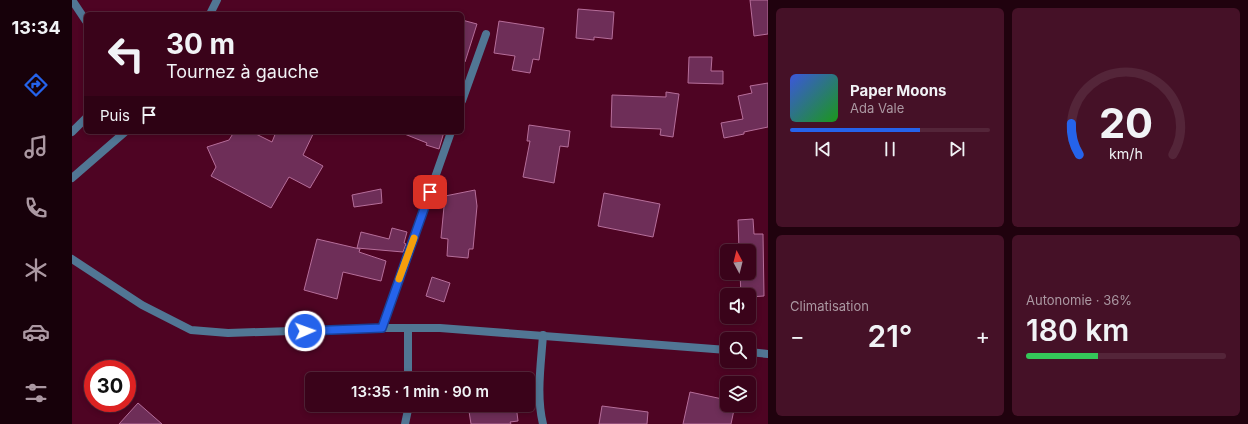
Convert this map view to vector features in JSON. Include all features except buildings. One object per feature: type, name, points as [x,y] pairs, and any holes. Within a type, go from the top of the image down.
[{"type":"street","points":[[72,0],[84,18]]},
{"type":"street","points":[[211,12],[217,0]]},
{"type":"street","points":[[464,94],[486,34]]},
{"type":"street","points":[[72,132],[84,120]]},
{"type":"street","points":[[72,178],[123,134]]},
{"type":"street","points":[[382,328],[450,134]]},
{"type":"street","points":[[72,259],[142,304],[191,330],[228,333],[382,328],[440,328],[720,349]]},
{"type":"street","points":[[408,328],[408,372]]},
{"type":"street","points":[[543,335],[540,395],[543,424]]},
{"type":"street","points":[[756,353],[768,354]]},
{"type":"street","points":[[405,424],[408,412]]},
{"type":"slow traffic","points":[[399,279],[414,238]]},
{"type":"route","points":[[305,331],[382,328],[430,192]]}]
